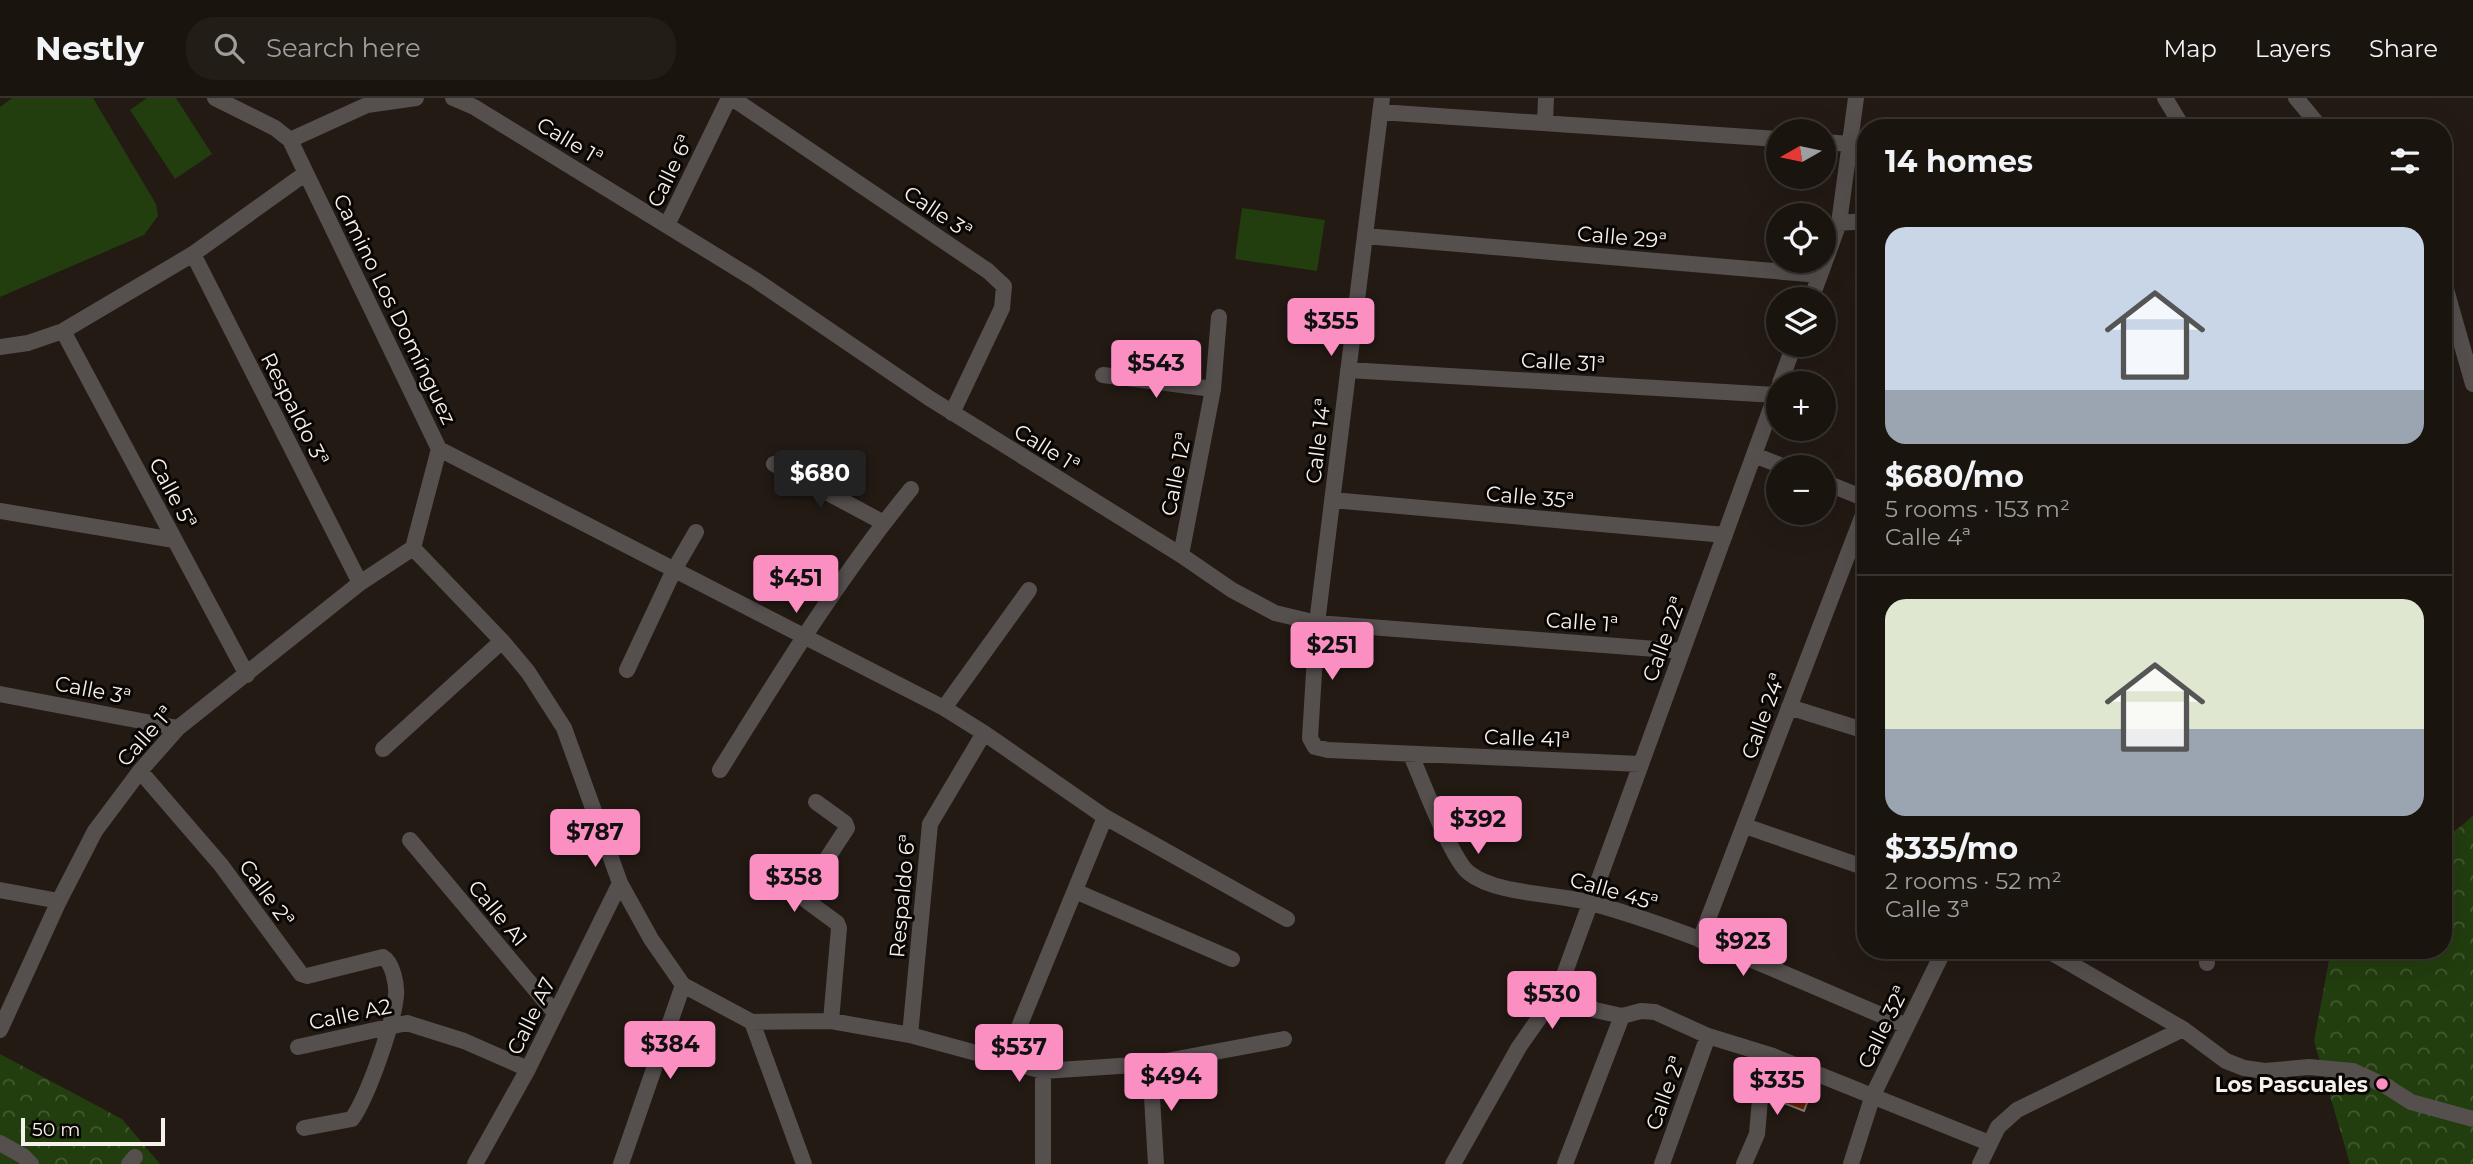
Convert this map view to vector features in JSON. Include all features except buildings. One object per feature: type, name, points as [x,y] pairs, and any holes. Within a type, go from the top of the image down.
[{"type":"street","points":[[215,98],[275,128],[290,140],[367,105],[416,98]]},
{"type":"street","name":"Calle 1ª","points":[[453,98],[474,107],[754,279],[951,413],[1181,555],[1232,590],[1275,613],[1317,623],[1682,651]]},
{"type":"street","name":"Calle 6ª","points":[[667,225],[730,98]]},
{"type":"street","name":"Calle 3ª","points":[[730,98],[988,271],[1004,285],[1002,308],[951,413]]},
{"type":"street","points":[[1545,123],[1546,98]]},
{"type":"street","points":[[1815,287],[1839,222],[1856,98]]},
{"type":"street","points":[[2165,98],[2178,119]]},
{"type":"street","points":[[2296,98],[2314,119]]},
{"type":"street","points":[[1381,105],[1545,123],[1766,138]]},
{"type":"street","name":"Calle 14ª","points":[[1381,105],[1317,623],[1310,738],[1315,747],[1328,750],[1411,755]]},
{"type":"street","name":"Camino Los Domínguez","points":[[290,140],[439,450],[414,548]]},
{"type":"street","points":[[1836,143],[1850,144]]},
{"type":"street","points":[[0,347],[28,343],[63,331],[193,254],[306,173]]},
{"type":"street","points":[[1839,222],[1857,221]]},
{"type":"street","name":"Calle 29ª","points":[[1365,236],[1819,275]]},
{"type":"street","name":"Respaldo 3ª","points":[[193,254],[360,583]]},
{"type":"street","points":[[2452,310],[2473,384]]},
{"type":"street","name":"Calle 12ª","points":[[1181,555],[1213,389],[1219,317]]},
{"type":"street","name":"Calle 5ª","points":[[63,331],[247,675]]},
{"type":"street","name":"Calle 31ª","points":[[1348,370],[1766,388]]},
{"type":"street","points":[[1103,375],[1213,389]]},
{"type":"street","name":"Calle 22ª","points":[[1453,1164],[1519,1047],[1556,994],[1766,422]]},
{"type":"street","points":[[439,450],[944,708],[1104,817],[1287,919]]},
{"type":"street","points":[[1754,455],[1766,460]]},
{"type":"street","points":[[774,464],[884,523]]},
{"type":"street","points":[[1836,487],[1857,495]]},
{"type":"street","points":[[720,770],[803,636],[911,489]]},
{"type":"street","name":"Calle 35ª","points":[[1332,500],[1725,535]]},
{"type":"street","points":[[0,511],[174,540]]},
{"type":"street","name":"Calle 24ª","points":[[1700,940],[1857,529]]},
{"type":"street","points":[[627,670],[674,570],[696,531]]},
{"type":"street","points":[[414,548],[528,672],[564,728],[620,883],[651,939],[683,985],[752,1022],[831,1021],[910,1035],[1043,1071],[1150,1064],[1284,1040]]},
{"type":"street","name":"Calle 1ª","points":[[0,1030],[58,901],[95,831],[140,771],[178,728],[360,583],[414,548]]},
{"type":"street","points":[[944,708],[1029,590]]},
{"type":"street","points":[[383,749],[502,641]]},
{"type":"street","name":"Calle 3ª","points":[[0,694],[178,728]]},
{"type":"street","points":[[1789,707],[1857,729]]},
{"type":"street","name":"Respaldo 6ª","points":[[910,1035],[930,824],[984,733]]},
{"type":"street","name":"Calle 41ª","points":[[1411,755],[1641,764]]},
{"type":"street","name":"Calle 45ª","points":[[1411,755],[1452,849],[1466,872],[1488,884],[1590,903],[1700,940],[1907,1026]]},
{"type":"street","name":"Calle 2ª","points":[[140,771],[222,866],[301,974],[307,976],[383,957],[387,959],[391,964],[396,994],[389,1027]]},
{"type":"street","points":[[816,802],[845,823],[847,828],[805,895],[807,901],[837,923],[839,928],[831,1021]]},
{"type":"street","points":[[1005,1061],[1104,817]]},
{"type":"street","points":[[1745,826],[1857,866]]},
{"type":"street","name":"Calle A1","points":[[410,840],[555,1013]]},
{"type":"street","name":"Calle A7","points":[[475,1164],[528,1069],[620,883]]},
{"type":"street","points":[[0,890],[58,901]]},
{"type":"street","points":[[1075,891],[1232,959]]},
{"type":"street","name":"Calle 32ª","points":[[1851,1164],[1873,1095],[1940,959]]},
{"type":"street","points":[[2062,959],[2183,1029],[2226,1061],[2244,1068],[2265,1071],[2309,1067],[2353,1071],[2386,1086],[2411,1102],[2473,1119]]},
{"type":"street","points":[[1564,975],[1571,996],[1595,1010],[1622,1016],[1641,1011],[1655,1012],[1708,1036],[1773,1056],[1989,1143]]},
{"type":"street","points":[[621,1164],[683,985]]},
{"type":"street","points":[[1565,1164],[1622,1016]]},
{"type":"street","points":[[752,1022],[804,1164]]},
{"type":"street","name":"Calle A2","points":[[298,1047],[407,1023],[464,1041],[528,1069]]},
{"type":"street","points":[[304,1128],[352,1119],[360,1107],[389,1027]]},
{"type":"street","points":[[1980,1164],[1998,1127],[2017,1110],[2183,1029]]},
{"type":"street","name":"Calle 2ª","points":[[1662,1164],[1708,1036]]},
{"type":"street","points":[[1744,1164],[1757,1134],[1761,1088],[1773,1056]]},
{"type":"street","points":[[1150,1064],[1156,1164]]},
{"type":"street","points":[[1043,1071],[1043,1164]]},
{"type":"street","points":[[0,1143],[23,1156],[31,1164]]},
{"type":"green space","points":[[12,98],[93,98],[156,204],[158,216],[144,235],[0,297],[0,107]]},
{"type":"green space","points":[[147,98],[176,98],[212,154],[175,179],[130,110]]},
{"type":"green space","points":[[1242,208],[1325,220],[1317,271],[1235,259]]},
{"type":"green space","points":[[2473,816],[2473,1164],[2350,1164],[2314,1041],[2329,959],[2452,959],[2452,834]]},
{"type":"green space","points":[[0,1054],[122,1119],[160,1164],[0,1164]]},
{"type":"place","name":"Los Pascuales","points":[[2382,1084]]}]
